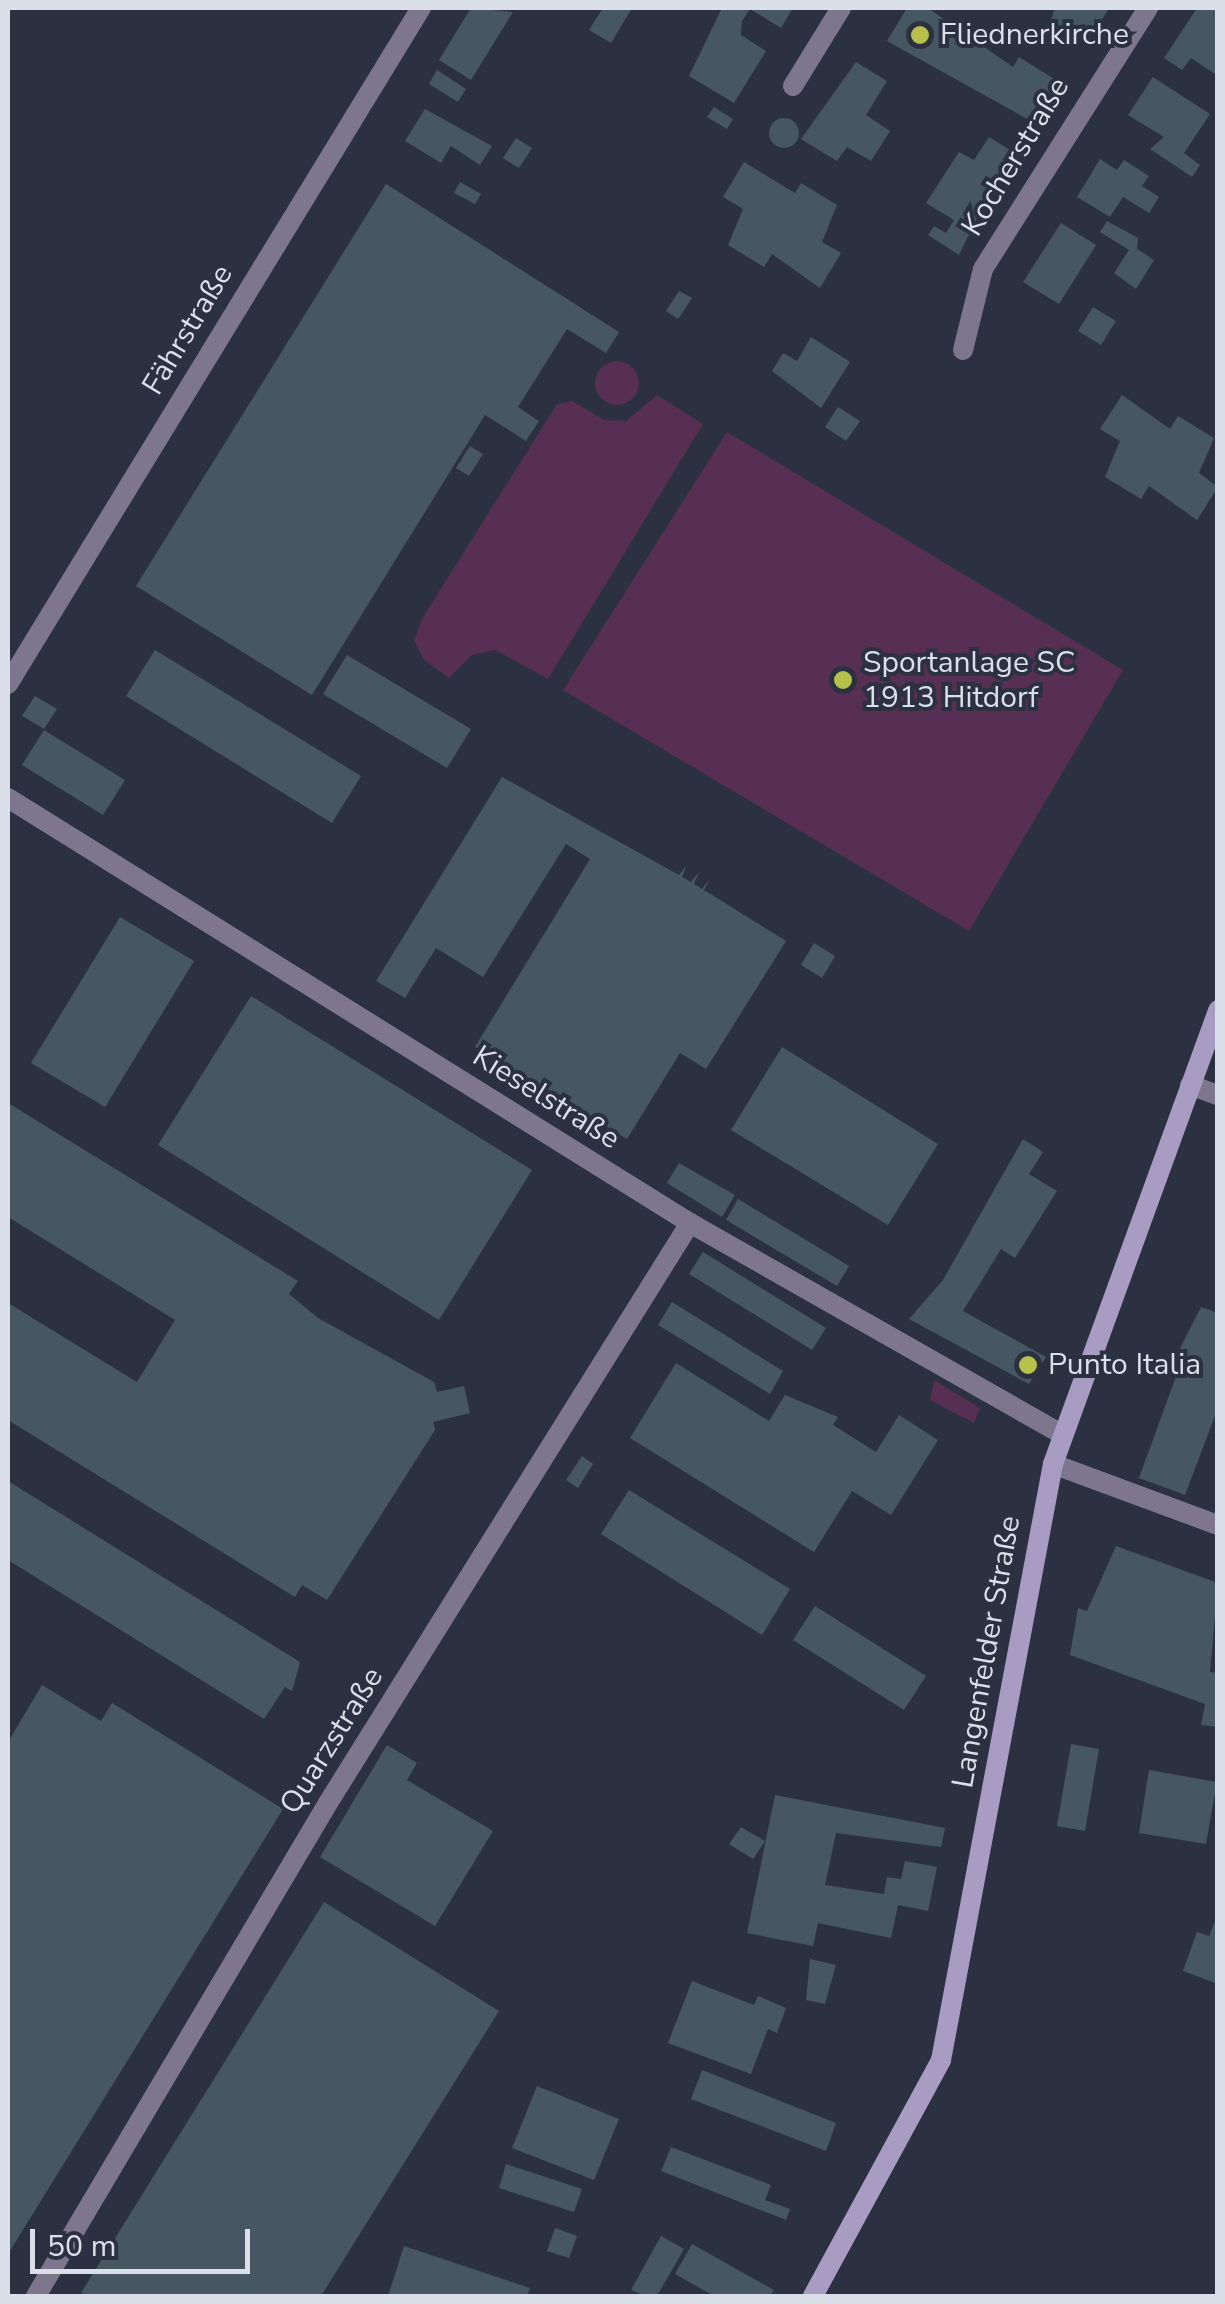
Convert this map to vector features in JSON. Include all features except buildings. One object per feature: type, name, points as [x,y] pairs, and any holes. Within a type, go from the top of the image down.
[{"type":"street","name":"Fährstraße","points":[[8,684],[421,8]]},
{"type":"street","points":[[793,86],[841,8]]},
{"type":"street","name":"Kocherstraße","points":[[962,350],[984,268],[1148,8]]},
{"type":"street","name":"Kieselstraße","points":[[8,798],[690,1222],[1062,1434]]},
{"type":"street","name":"Langenfelder Straße","points":[[813,2296],[941,2060],[1053,1464],[1218,1010]]},
{"type":"street","points":[[1190,1084],[1218,1095]]},
{"type":"street","name":"Quarzstraße","points":[[36,2296],[328,1803],[690,1222]]},
{"type":"street","points":[[1053,1464],[1218,1525]]},
{"type":"shaded area","points":[[617,361],[632,368],[639,383],[632,398],[617,405],[602,398],[595,383],[602,368]]},
{"type":"shaded area","points":[[657,395],[703,424],[548,679],[495,650],[472,655],[449,678],[424,660],[414,640],[423,617],[557,404],[572,401],[604,420],[626,421]]},
{"type":"shaded area","name":"Sportanlage SC 1913 Hitdorf","points":[[727,432],[1123,670],[969,931],[563,690]]},
{"type":"shaded area","points":[[934,1380],[980,1408],[974,1423],[930,1400]]},
{"type":"place","name":"Fliednerkirche","points":[[920,35]]},
{"type":"place","name":"Sportanlage SC 1913 Hitdorf","points":[[843,680]]},
{"type":"place","name":"Punto Italia","points":[[1028,1365]]}]
